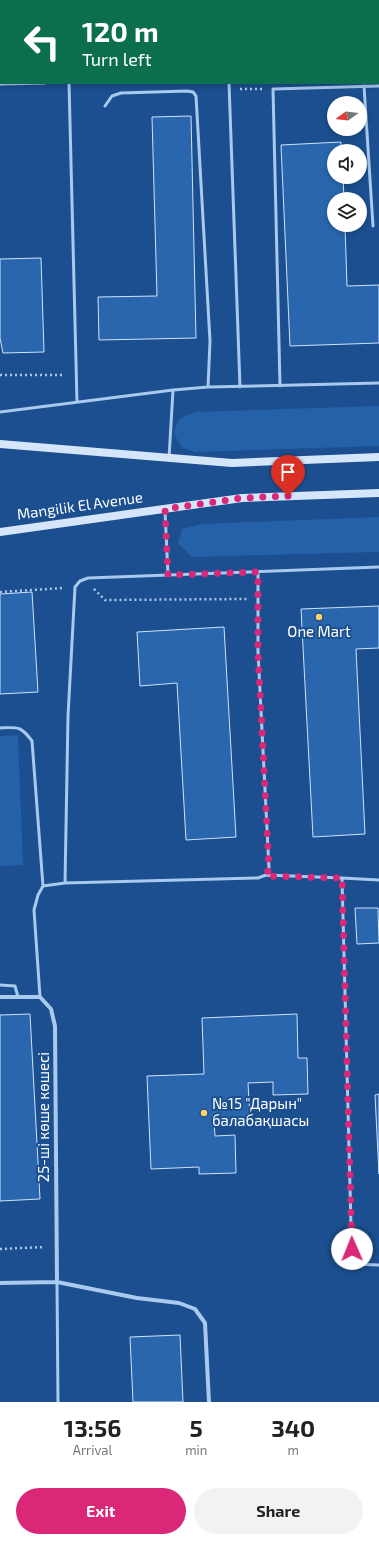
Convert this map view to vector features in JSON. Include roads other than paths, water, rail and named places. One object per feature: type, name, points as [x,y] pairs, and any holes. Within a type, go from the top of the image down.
[{"type":"main road","points":[[0,444],[232,463],[379,457]]},
{"type":"main road","name":"Mangilik El Avenue","points":[[0,532],[242,498],[379,492]]},
{"type":"street","points":[[0,997],[40,997]]},
{"type":"street","name":"25-ші көше көшесі","points":[[40,997],[51,1009],[55,1026],[56,1282]]},
{"type":"street","points":[[0,1283],[56,1282],[137,1298],[179,1303],[194,1310],[205,1323],[209,1402]]},
{"type":"lane","points":[[69,84],[77,402]]},
{"type":"lane","points":[[230,84],[240,387]]},
{"type":"lane","points":[[364,86],[373,226]]},
{"type":"lane","points":[[280,386],[273,89],[379,86]]},
{"type":"lane","points":[[105,106],[112,96],[121,93],[187,91],[192,92],[196,96],[210,341],[208,387]]},
{"type":"lane","points":[[0,412],[208,387],[379,383]]},
{"type":"lane","points":[[168,458],[173,390]]},
{"type":"lane","points":[[165,509],[168,575]]},
{"type":"lane","points":[[66,883],[68,716],[75,587],[80,581],[88,578],[379,567]]},
{"type":"lane","points":[[258,572],[257,599],[269,868],[266,876]]},
{"type":"lane","points":[[0,728],[17,727],[24,731],[32,741],[43,886],[38,895],[34,910],[40,997]]},
{"type":"lane","points":[[43,886],[66,883],[258,878],[266,876],[379,880]]},
{"type":"lane","points":[[342,878],[352,1264],[379,1265]]},
{"type":"lane","points":[[0,985],[15,986],[18,997]]},
{"type":"lane","points":[[56,1282],[58,1402]]},
{"type":"place","name":"One Mart","points":[[319,617]]},
{"type":"place","name":"№15 \"Дарын\" балабақшасы","points":[[204,1113]]}]
